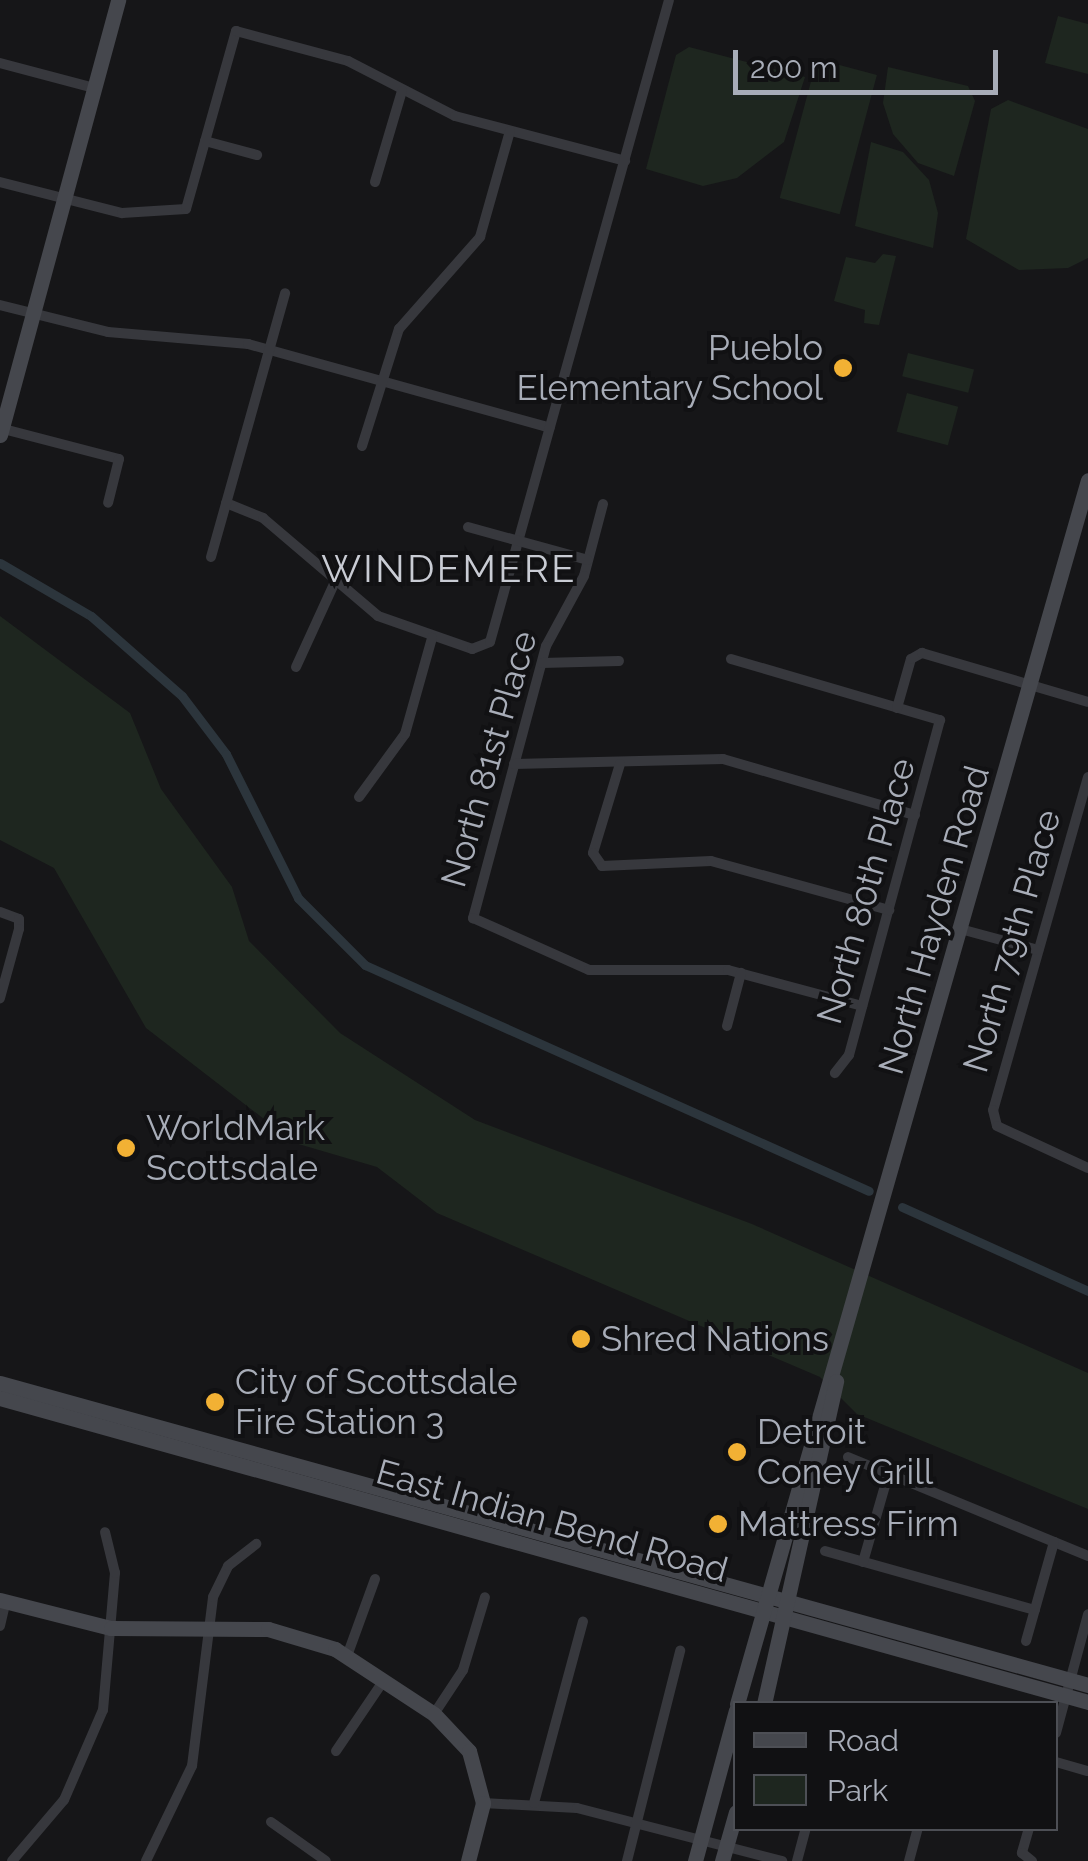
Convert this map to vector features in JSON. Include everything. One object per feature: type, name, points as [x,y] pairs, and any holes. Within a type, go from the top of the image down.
[{"type":"main road","points":[[1,430],[118,0]]},
{"type":"main road","name":"North Hayden Road","points":[[765,1701],[788,1610],[836,1375],[1088,480]]},
{"type":"main road","name":"North Hayden Road","points":[[738,1701],[816,1415],[836,1375]]},
{"type":"main road","name":"East Indian Bend Road","points":[[0,1383],[1068,1688],[1088,1702]]},
{"type":"main road","name":"East Indian Bend Road","points":[[0,1398],[763,1603]]},
{"type":"main road","points":[[3,1600],[112,1628],[288,1633],[347,1656],[434,1714],[469,1751],[483,1802],[468,1861]]},
{"type":"main road","name":"East Indian Bend Road","points":[[1068,1688],[1088,1685]]},
{"type":"main road","name":"North Hayden Road","points":[[695,1861],[733,1718]]},
{"type":"main road","points":[[724,1854],[733,1822]]},
{"type":"street","points":[[226,504],[263,518],[378,616],[432,638],[483,648],[550,428],[670,0]]},
{"type":"street","points":[[0,182],[122,213],[186,209],[236,32],[336,57],[402,90],[510,131],[624,161]]},
{"type":"street","points":[[0,63],[94,88]]},
{"type":"street","points":[[376,182],[402,90]]},
{"type":"street","points":[[362,446],[381,381],[409,313],[475,249],[510,131]]},
{"type":"street","points":[[205,142],[257,154]]},
{"type":"street","points":[[212,557],[285,293]]},
{"type":"street","points":[[0,305],[108,332],[269,350],[550,428]]},
{"type":"street","points":[[1,430],[119,459],[108,503]]},
{"type":"street","name":"North 81st Place","points":[[603,504],[588,560],[542,663],[473,918],[589,970],[741,972]]},
{"type":"street","points":[[468,528],[588,560]]},
{"type":"street","points":[[296,667],[335,582]]},
{"type":"street","points":[[360,797],[405,734],[432,638]]},
{"type":"street","name":"North 80th Place","points":[[835,1073],[862,1006],[940,720],[898,708],[916,655],[1032,685]]},
{"type":"street","points":[[731,659],[898,708]]},
{"type":"street","points":[[542,663],[619,660]]},
{"type":"street","points":[[1032,685],[1088,702]]},
{"type":"street","points":[[514,764],[723,759],[915,815]]},
{"type":"street","points":[[620,764],[595,861],[711,860],[888,910]]},
{"type":"street","name":"North 79th Place","points":[[1088,777],[993,1120],[1088,1168]]},
{"type":"street","points":[[0,912],[19,920],[0,998]]},
{"type":"street","points":[[964,930],[1038,950]]},
{"type":"street","points":[[727,1026],[741,972],[862,1006]]},
{"type":"street","points":[[848,1457],[1088,1556]]},
{"type":"street","points":[[863,1562],[889,1472]]},
{"type":"street","points":[[12,1861],[86,1758],[103,1710],[116,1573],[105,1532]]},
{"type":"street","points":[[1026,1642],[1054,1542]]},
{"type":"street","points":[[146,1861],[192,1766],[218,1582],[256,1544]]},
{"type":"street","points":[[825,1551],[1035,1610]]},
{"type":"street","points":[[347,1656],[375,1579]]},
{"type":"street","points":[[434,1714],[463,1670],[485,1596]]},
{"type":"street","points":[[0,1626],[3,1600]]},
{"type":"street","points":[[1058,1726],[1088,1614]]},
{"type":"street","points":[[534,1803],[583,1622]]},
{"type":"street","points":[[627,1861],[634,1821],[680,1651]]},
{"type":"street","points":[[336,1751],[384,1680]]},
{"type":"street","points":[[1058,1763],[1088,1772]]},
{"type":"street","points":[[483,1802],[534,1803],[634,1821],[701,1839],[724,1854],[782,1861]]},
{"type":"street","points":[[272,1822],[326,1861]]},
{"type":"street","points":[[797,1861],[805,1831]]},
{"type":"street","points":[[909,1861],[917,1831]]},
{"type":"street","points":[[1027,1857],[1029,1831]]},
{"type":"green space","points":[[1058,16],[1088,24],[1088,74],[1045,63]]},
{"type":"green space","points":[[689,47],[805,77],[784,142],[737,178],[703,186],[646,169],[676,55]]},
{"type":"green space","points":[[817,59],[877,75],[840,214],[780,198]]},
{"type":"green space","points":[[888,67],[968,86],[975,101],[954,176],[918,163],[893,134],[883,103]]},
{"type":"green space","points":[[1008,100],[1088,129],[1088,258],[1068,268],[1019,270],[966,239],[991,109]]},
{"type":"green space","points":[[871,142],[903,152],[929,180],[938,213],[933,248],[855,226]]},
{"type":"green space","points":[[883,254],[896,256],[879,325],[864,323],[865,310],[834,301],[846,257],[875,263]]},
{"type":"green space","points":[[908,353],[974,369],[968,393],[902,376]]},
{"type":"green space","points":[[907,393],[958,407],[948,445],[897,432]]},
{"type":"green space","points":[[0,616],[130,713],[161,789],[232,887],[249,941],[340,1033],[475,1120],[752,1224],[1088,1373],[1088,1509],[857,1414],[820,1377],[437,1213],[377,1167],[295,1143],[146,1028],[54,868],[0,840]]},
{"type":"waterway","points":[[0,563],[91,616],[182,696],[226,754],[298,898],[365,965],[869,1191]]},
{"type":"waterway","points":[[902,1207],[1088,1291]]},
{"type":"place","name":"Pueblo Elementary School","points":[[843,368]]},
{"type":"place","name":"WorldMark Scottsdale","points":[[126,1148]]},
{"type":"place","name":"Shred Nations","points":[[581,1339]]},
{"type":"place","name":"City of Scottsdale Fire Station 3","points":[[215,1402]]},
{"type":"place","name":"Detroit Coney Grill","points":[[737,1452]]},
{"type":"place","name":"Mattress Firm","points":[[718,1524]]},
{"type":"district","name":"WINDEMERE","points":[[449,569]]}]
